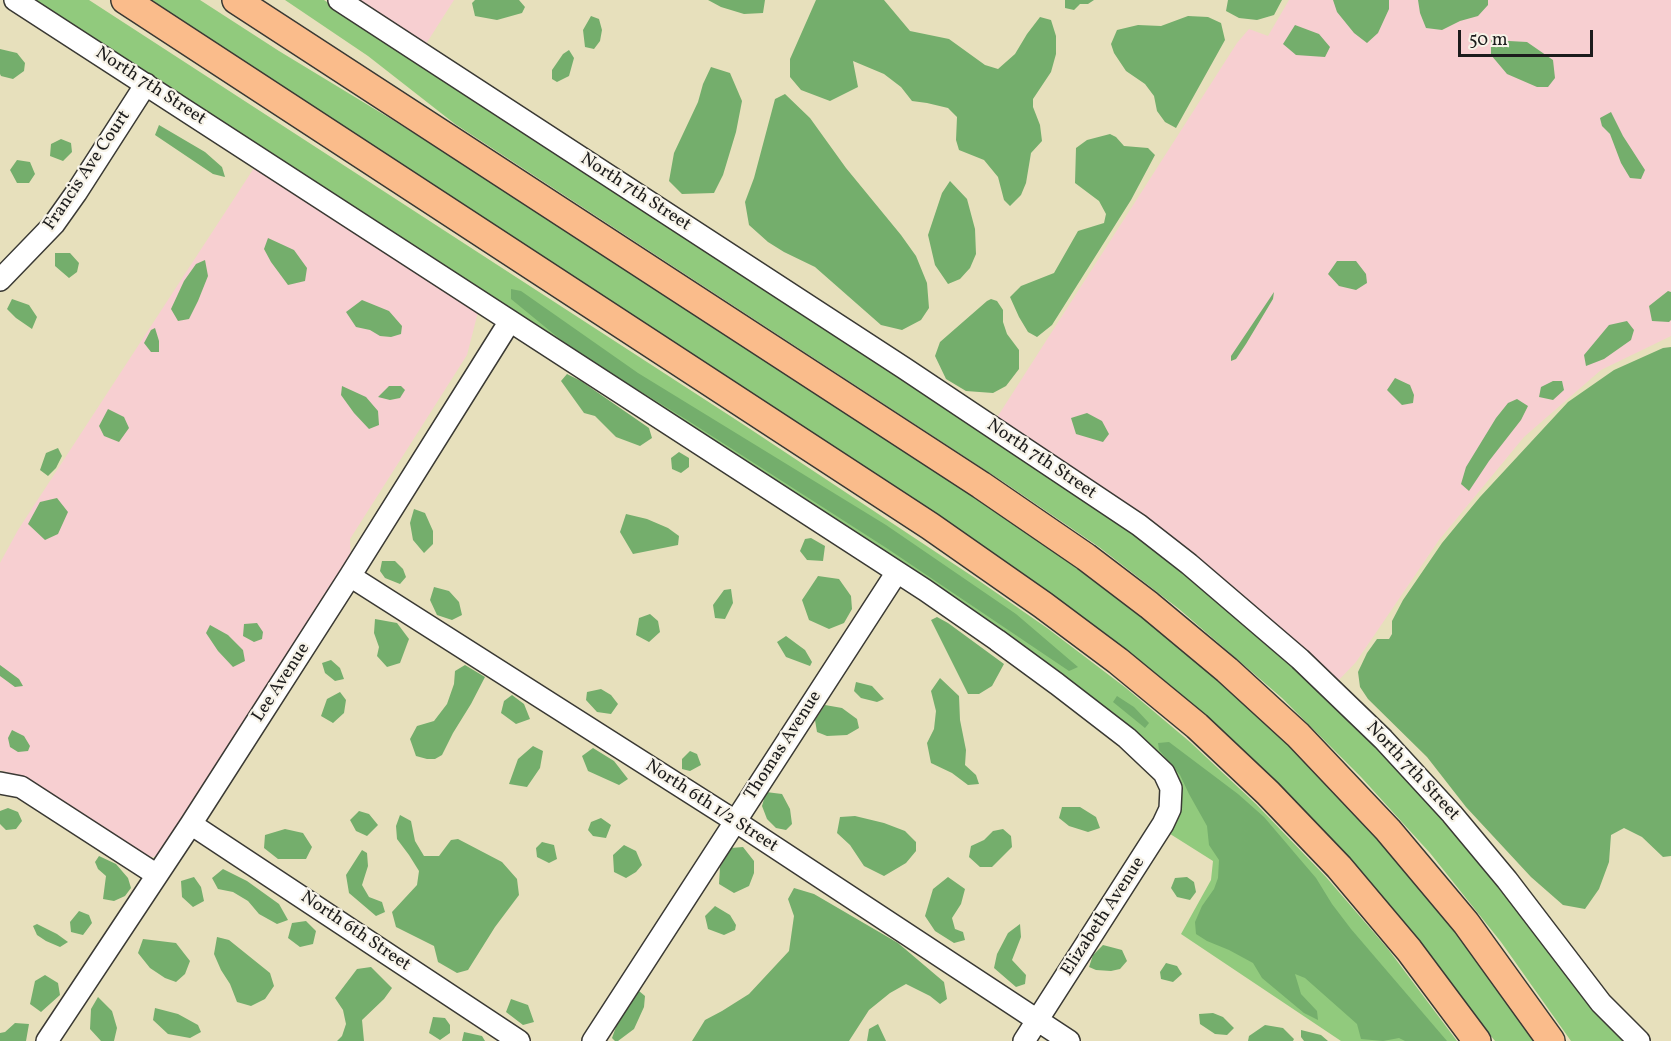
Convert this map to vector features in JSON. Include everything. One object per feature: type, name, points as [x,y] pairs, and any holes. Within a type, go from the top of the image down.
[{"type":"main road","points":[[125,0],[930,526],[1118,661],[1197,726],[1268,793],[1339,867],[1409,950],[1477,1041]]},
{"type":"main road","points":[[236,0],[981,485],[1086,557],[1149,604],[1227,670],[1298,735],[1388,830],[1466,923],[1551,1041]]},
{"type":"street","name":"North 7th Street","points":[[15,0],[897,572],[997,640],[1127,738],[1164,773],[1171,788]]},
{"type":"street","name":"North 7th Street","points":[[339,0],[904,368],[1139,525],[1189,564],[1300,659],[1383,739],[1452,814],[1506,880],[1600,1003],[1639,1041]]},
{"type":"street","name":"Francis Ave Court","points":[[0,280],[54,224],[146,84]]},
{"type":"street","name":"Lee Avenue","points":[[47,1041],[191,824],[510,321]]},
{"type":"street","name":"Thomas Avenue","points":[[592,1041],[897,572]]},
{"type":"street","name":"North 6th 1/2 Street","points":[[350,576],[735,821],[1069,1041]]},
{"type":"street","points":[[0,783],[21,787],[157,875]]},
{"type":"street","name":"Elizabeth Avenue","points":[[1024,1041],[1163,824],[1170,809],[1171,788]]},
{"type":"street","name":"North 6th Street","points":[[191,824],[519,1041]]},
{"type":"shaded area","points":[[354,0],[454,0],[424,47]]},
{"type":"shaded area","points":[[1289,0],[1671,0],[1671,336],[1601,370],[1524,437],[1439,540],[1356,662],[1336,683],[996,419],[1237,43],[1249,29],[1268,36]]},
{"type":"shaded area","points":[[254,168],[478,312],[467,355],[350,539],[351,559],[158,856],[146,858],[18,776],[0,770],[0,563],[18,530]]},
{"type":"green space","points":[[30,0],[89,0],[741,423],[1047,628],[1126,688],[1190,742],[1256,804],[1326,877],[1388,949],[1457,1041],[1341,1041],[1181,934],[1211,880],[1213,861],[1167,832],[1178,812],[1143,742]]},
{"type":"green space","points":[[149,0],[200,0],[528,205],[896,444],[1034,537],[1146,619],[1231,691],[1321,776],[1415,881],[1506,997],[1536,1041],[1495,1041],[1194,707],[1109,636],[965,535]]},
{"type":"green space","points":[[285,0],[324,0],[1096,506],[1152,547],[1235,614],[1294,666],[1370,739],[1481,864],[1592,1007],[1623,1041],[1571,1041],[1501,942],[1430,853],[1361,777],[1282,698],[1179,609],[1099,547],[1002,481],[455,124],[368,56]]},
{"type":"green space","points":[[475,0],[519,0],[525,7],[522,13],[497,20],[475,16],[472,3]]},
{"type":"green space","points":[[708,0],[765,0],[763,13],[744,14],[721,7]]},
{"type":"green space","points":[[816,0],[884,0],[910,31],[949,39],[985,65],[998,69],[1015,54],[1040,17],[1051,20],[1056,36],[1056,54],[1051,72],[1033,99],[1042,141],[1031,153],[1026,183],[1021,195],[1010,206],[1004,200],[998,177],[984,160],[959,150],[956,140],[957,117],[948,108],[912,101],[901,87],[884,74],[853,61],[858,87],[830,101],[801,90],[790,77],[790,59]]},
{"type":"green space","points":[[1065,0],[1094,0],[1088,4],[1080,4],[1074,10],[1065,8]]},
{"type":"green space","points":[[1228,0],[1282,0],[1274,15],[1257,20],[1239,18],[1226,11]]},
{"type":"green space","points":[[1333,0],[1389,0],[1389,9],[1378,33],[1367,43],[1354,33],[1337,12]]},
{"type":"green space","points":[[1418,0],[1488,0],[1488,5],[1478,16],[1460,21],[1442,30],[1426,28]]},
{"type":"green space","points":[[591,16],[599,19],[602,30],[600,41],[594,49],[585,47],[583,30]]},
{"type":"green space","points":[[1188,16],[1208,17],[1221,23],[1225,40],[1176,128],[1165,122],[1157,111],[1154,96],[1145,84],[1126,71],[1111,44],[1117,30],[1138,25],[1161,26]]},
{"type":"green space","points":[[1295,25],[1319,34],[1330,47],[1325,57],[1296,55],[1283,44]]},
{"type":"green space","points":[[1491,40],[1527,42],[1553,60],[1555,78],[1548,87],[1537,87],[1507,74],[1491,55]]},
{"type":"green space","points":[[0,49],[17,53],[25,63],[24,71],[13,79],[0,74]]},
{"type":"green space","points":[[569,50],[574,58],[569,76],[557,82],[552,79],[552,70],[563,54]]},
{"type":"green space","points":[[711,67],[730,73],[742,101],[736,132],[723,175],[714,193],[682,194],[669,181],[674,153],[698,102]]},
{"type":"green space","points":[[785,94],[810,118],[846,168],[916,256],[927,283],[929,308],[921,320],[902,330],[881,325],[815,267],[768,242],[749,225],[745,202],[754,178],[775,99]]},
{"type":"green space","points":[[1611,112],[1645,170],[1641,179],[1630,178],[1621,163],[1610,134],[1602,126],[1600,118]]},
{"type":"green space","points":[[159,125],[205,152],[222,167],[225,177],[213,174],[155,135]]},
{"type":"green space","points":[[1110,134],[1124,146],[1148,148],[1155,155],[1131,200],[1052,325],[1037,337],[1028,332],[1010,297],[1021,286],[1054,273],[1078,231],[1104,223],[1106,214],[1099,201],[1075,183],[1076,148],[1087,140]]},
{"type":"green space","points":[[61,139],[71,143],[72,152],[63,161],[50,156],[51,144]]},
{"type":"green space","points":[[17,160],[30,162],[35,174],[29,183],[17,183],[10,170]]},
{"type":"green space","points":[[950,181],[967,199],[975,229],[976,254],[970,268],[960,279],[948,284],[935,265],[928,235],[942,193]]},
{"type":"green space","points":[[268,238],[294,250],[307,268],[305,281],[288,285],[264,249]]},
{"type":"green space","points":[[55,253],[70,253],[79,263],[77,272],[69,278],[55,266]]},
{"type":"green space","points":[[205,260],[208,276],[198,301],[189,319],[178,321],[171,309],[184,281],[196,264]]},
{"type":"green space","points":[[1337,261],[1356,261],[1366,274],[1367,283],[1356,290],[1339,286],[1328,274]]},
{"type":"green space","points":[[511,289],[521,291],[638,373],[886,525],[1016,614],[1078,667],[1069,671],[888,549],[572,349],[511,299]]},
{"type":"green space","points":[[1668,291],[1671,292],[1671,320],[1669,322],[1652,321],[1649,306]]},
{"type":"green space","points":[[1274,292],[1273,299],[1246,344],[1236,359],[1231,361],[1231,356]]},
{"type":"green space","points":[[12,299],[29,305],[37,317],[32,329],[7,309]]},
{"type":"green space","points":[[991,299],[997,301],[1003,310],[1003,322],[1007,334],[1019,350],[1019,369],[1006,386],[993,393],[966,391],[946,379],[935,356],[940,342]]},
{"type":"green space","points":[[362,300],[389,311],[402,326],[401,334],[391,337],[380,336],[370,330],[356,327],[346,312]]},
{"type":"green space","points":[[1627,321],[1634,330],[1631,340],[1604,359],[1586,366],[1584,355],[1609,325]]},
{"type":"green space","points":[[155,328],[159,341],[159,352],[151,352],[144,343],[151,330]]},
{"type":"green space","points":[[1671,347],[1671,856],[1663,857],[1642,837],[1624,828],[1611,835],[1609,862],[1599,889],[1585,909],[1563,905],[1531,877],[1466,807],[1427,757],[1368,699],[1360,687],[1358,672],[1377,639],[1389,639],[1392,634],[1392,621],[1403,600],[1442,543],[1480,497],[1568,402],[1614,370],[1663,348]]},
{"type":"green space","points":[[567,374],[581,381],[649,428],[652,438],[640,446],[616,437],[595,416],[584,413],[561,381]]},
{"type":"green space","points":[[1395,378],[1410,385],[1414,395],[1413,403],[1402,405],[1387,390]]},
{"type":"green space","points":[[1553,381],[1562,381],[1564,390],[1553,400],[1539,397],[1541,387]]},
{"type":"green space","points":[[342,386],[366,397],[378,411],[379,425],[369,429],[341,395]]},
{"type":"green space","points":[[389,386],[401,386],[405,390],[400,398],[390,400],[378,397]]},
{"type":"green space","points":[[1517,399],[1528,406],[1521,420],[1469,491],[1461,484],[1466,467],[1496,418],[1508,403]]},
{"type":"green space","points":[[108,409],[124,417],[129,428],[119,442],[104,436],[99,426]]},
{"type":"green space","points":[[1087,413],[1102,421],[1109,434],[1103,442],[1076,434],[1071,418]]},
{"type":"green space","points":[[58,448],[62,456],[56,468],[48,476],[40,470],[46,453]]},
{"type":"green space","points":[[679,452],[689,458],[689,467],[681,473],[672,469],[671,458]]},
{"type":"green space","points":[[57,498],[68,512],[58,534],[45,540],[28,524],[40,502]]},
{"type":"green space","points":[[414,509],[425,513],[433,531],[433,544],[424,553],[413,540],[410,523]]},
{"type":"green space","points":[[626,514],[647,519],[668,528],[679,536],[678,545],[633,554],[620,532]]},
{"type":"green space","points":[[811,538],[825,546],[823,561],[807,560],[800,551],[805,539]]},
{"type":"green space","points":[[382,561],[395,561],[403,569],[406,577],[400,584],[385,578],[380,571]]},
{"type":"green space","points":[[818,576],[839,579],[851,596],[852,609],[844,623],[829,629],[809,620],[802,600]]},
{"type":"green space","points":[[434,587],[449,591],[459,602],[462,615],[452,620],[437,615],[430,600]]},
{"type":"green space","points":[[731,589],[733,603],[725,619],[715,618],[713,605],[724,590]]},
{"type":"green space","points":[[650,614],[658,621],[660,632],[649,642],[636,635],[639,618]]},
{"type":"green space","points":[[937,617],[1004,664],[992,686],[979,694],[968,694],[931,620]]},
{"type":"green space","points":[[375,619],[397,623],[409,639],[400,663],[387,667],[377,656],[379,647],[374,633]]},
{"type":"green space","points":[[257,623],[263,632],[262,639],[254,642],[243,636],[244,624]]},
{"type":"green space","points":[[210,625],[228,635],[243,650],[245,661],[233,667],[206,633]]},
{"type":"green space","points":[[786,636],[805,650],[812,662],[810,666],[786,657],[777,642]]},
{"type":"green space","points":[[331,660],[340,668],[344,679],[335,681],[325,673],[322,663]]},
{"type":"green space","points":[[0,665],[19,679],[23,686],[15,687],[0,676]]},
{"type":"green space","points":[[465,665],[485,677],[471,704],[442,755],[435,759],[416,756],[410,739],[417,726],[434,721],[447,704],[454,684],[455,671]]},
{"type":"green space","points":[[940,678],[959,696],[960,720],[966,750],[965,765],[976,775],[979,784],[968,785],[952,773],[931,763],[927,743],[934,729],[936,711],[931,691]]},
{"type":"green space","points":[[856,682],[872,686],[884,699],[877,702],[861,698],[854,691]]},
{"type":"green space","points":[[601,689],[611,695],[618,704],[611,714],[597,712],[586,700],[587,692]]},
{"type":"green space","points":[[340,692],[346,700],[344,713],[333,723],[321,716],[327,699]]},
{"type":"green space","points":[[512,695],[524,704],[530,719],[516,724],[501,713],[504,701]]},
{"type":"green space","points":[[1117,696],[1134,707],[1149,723],[1145,728],[1113,702]]},
{"type":"green space","points":[[825,705],[842,708],[857,719],[859,728],[847,735],[827,736],[817,732],[815,720]]},
{"type":"green space","points":[[12,730],[24,736],[30,746],[28,751],[18,752],[10,747],[8,738]]},
{"type":"green space","points":[[1169,742],[1238,794],[1264,817],[1316,878],[1351,929],[1447,1041],[1405,1041],[1399,1038],[1383,1041],[1361,1039],[1357,1024],[1305,978],[1295,974],[1301,994],[1317,1011],[1318,1020],[1304,1013],[1262,978],[1253,963],[1196,934],[1195,922],[1202,906],[1214,889],[1218,878],[1219,860],[1209,845],[1207,826],[1180,775],[1159,750],[1158,743]]},
{"type":"green space","points":[[533,746],[543,751],[540,768],[527,787],[509,784],[518,759]]},
{"type":"green space","points":[[593,748],[614,761],[628,779],[619,785],[588,771],[582,756]]},
{"type":"green space","points":[[690,751],[697,754],[701,765],[690,771],[682,769],[682,759]]},
{"type":"green space","points":[[766,792],[782,794],[790,809],[792,824],[786,830],[776,828],[767,819],[762,806]]},
{"type":"green space","points":[[1062,807],[1080,807],[1096,817],[1100,828],[1088,832],[1069,826],[1059,818]]},
{"type":"green space","points":[[8,808],[18,812],[22,821],[16,829],[6,830],[0,824],[0,811]]},
{"type":"green space","points":[[359,811],[369,814],[378,825],[367,836],[356,831],[350,820]]},
{"type":"green space","points":[[400,815],[411,821],[415,841],[424,856],[439,856],[451,840],[458,839],[502,862],[517,879],[519,895],[495,927],[468,970],[457,973],[438,962],[434,946],[396,927],[392,912],[417,885],[419,871],[397,839],[396,826]]},
{"type":"green space","points":[[855,816],[905,831],[916,842],[916,851],[906,863],[884,876],[864,866],[850,845],[837,833],[840,817]]},
{"type":"green space","points":[[601,818],[611,825],[606,838],[593,836],[588,830],[591,822]]},
{"type":"green space","points":[[285,829],[303,833],[312,847],[306,859],[278,859],[264,848],[265,835]]},
{"type":"green space","points":[[1003,829],[1011,836],[1012,847],[992,867],[980,867],[969,857],[971,846],[984,840],[993,831]]},
{"type":"green space","points":[[542,842],[554,845],[557,859],[549,863],[537,857],[536,848]]},
{"type":"green space","points":[[624,845],[636,851],[642,865],[626,878],[614,872],[613,855]]},
{"type":"green space","points":[[743,847],[754,861],[754,873],[749,886],[734,893],[719,884],[720,867],[731,848]]},
{"type":"green space","points":[[362,850],[367,853],[368,866],[362,885],[369,897],[382,902],[385,912],[376,916],[349,893],[346,875]]},
{"type":"green space","points":[[99,856],[116,864],[128,878],[131,888],[125,896],[114,901],[103,899],[106,876],[98,869],[95,862]]},
{"type":"green space","points":[[223,869],[247,881],[279,904],[288,920],[277,924],[259,914],[248,901],[233,892],[218,889],[212,878]]},
{"type":"green space","points":[[194,877],[201,887],[204,901],[193,907],[182,897],[181,881]]},
{"type":"green space","points":[[948,877],[965,889],[961,904],[952,918],[955,929],[963,932],[965,940],[954,943],[935,931],[925,916],[933,889]]},
{"type":"green space","points":[[1187,877],[1194,882],[1196,892],[1190,900],[1177,897],[1171,888],[1175,878]]},
{"type":"green space","points":[[794,888],[814,894],[898,943],[944,982],[947,999],[940,1004],[930,996],[906,984],[890,993],[869,1010],[849,1041],[692,1041],[705,1020],[749,994],[789,951],[794,916],[788,899]]},
{"type":"green space","points":[[715,906],[730,915],[736,925],[735,930],[724,935],[708,929],[705,916]]},
{"type":"green space","points":[[79,911],[89,915],[92,923],[83,935],[71,932],[70,922]]},
{"type":"green space","points":[[306,921],[316,931],[313,944],[300,947],[288,938],[292,923]]},
{"type":"green space","points":[[37,924],[68,942],[60,947],[46,941],[37,935],[33,926]]},
{"type":"green space","points":[[1020,924],[1021,937],[1012,960],[1026,975],[1025,984],[1016,987],[994,968],[997,954],[1008,933]]},
{"type":"green space","points":[[217,937],[229,940],[270,973],[274,986],[265,999],[251,1006],[237,1002],[214,954]]},
{"type":"green space","points":[[143,939],[176,943],[190,961],[185,974],[176,982],[150,968],[138,953]]},
{"type":"green space","points":[[1103,945],[1122,950],[1127,961],[1120,969],[1111,971],[1089,967],[1093,955]]},
{"type":"green space","points":[[1166,963],[1177,966],[1182,974],[1173,982],[1161,979],[1160,972]]},
{"type":"green space","points":[[371,967],[392,988],[362,1020],[364,1041],[337,1041],[342,1036],[346,1024],[343,1010],[335,998],[357,969]]},
{"type":"green space","points":[[45,975],[58,983],[60,995],[41,1012],[30,1004],[35,981]]},
{"type":"green space","points":[[639,991],[645,996],[644,1007],[634,1029],[615,1041],[612,1038],[617,1024]]},
{"type":"green space","points":[[98,997],[112,1011],[117,1028],[114,1041],[101,1041],[90,1029],[91,1009]]},
{"type":"green space","points":[[511,999],[528,1005],[534,1022],[523,1025],[506,1012]]},
{"type":"green space","points":[[155,1008],[178,1014],[198,1025],[201,1032],[190,1038],[168,1034],[153,1020]]},
{"type":"green space","points":[[1213,1013],[1223,1017],[1234,1028],[1227,1035],[1215,1034],[1200,1024],[1199,1014]]},
{"type":"green space","points":[[433,1017],[445,1018],[450,1025],[450,1033],[440,1040],[429,1033]]},
{"type":"green space","points":[[15,1023],[29,1024],[26,1041],[0,1041],[0,1033],[5,1032]]},
{"type":"green space","points":[[878,1024],[886,1041],[867,1041],[869,1029]]},
{"type":"green space","points":[[1265,1025],[1283,1028],[1294,1039],[1293,1041],[1248,1041],[1249,1036]]},
{"type":"green space","points":[[1301,1030],[1321,1035],[1328,1041],[1304,1041],[1301,1037]]},
{"type":"green space","points":[[464,1032],[482,1036],[485,1041],[462,1041]]}]
